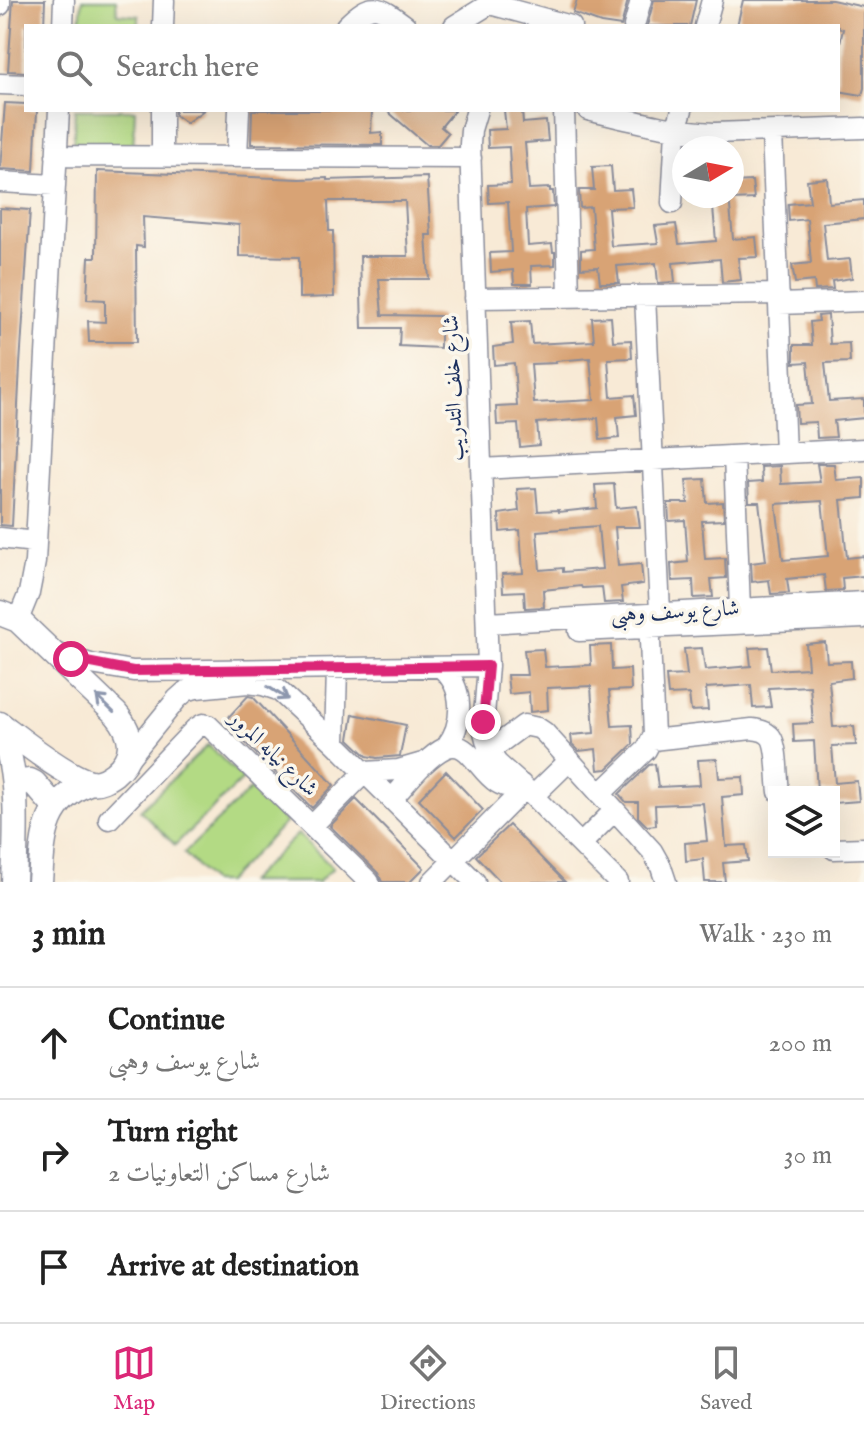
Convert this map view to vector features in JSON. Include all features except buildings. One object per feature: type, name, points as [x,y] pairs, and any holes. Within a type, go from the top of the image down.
[{"type":"main road","points":[[0,724],[60,767],[91,782],[106,779],[125,763],[130,744],[125,725],[116,714],[51,652],[6,615]]},
{"type":"main road","points":[[0,724],[12,762],[16,789],[14,882]]},
{"type":"main road","points":[[16,789],[21,782],[34,783],[55,807]]},
{"type":"main road","points":[[40,882],[45,833],[55,807],[71,792],[91,782]]},
{"type":"street","points":[[63,24],[64,0]]},
{"type":"street","points":[[163,24],[164,0]]},
{"type":"street","points":[[635,24],[641,0]]},
{"type":"street","points":[[706,24],[712,0]]},
{"type":"street","points":[[457,24],[493,2],[564,24]]},
{"type":"street","points":[[348,24],[364,8],[384,4],[404,24]]},
{"type":"street","points":[[0,84],[24,85]]},
{"type":"street","points":[[6,615],[29,593],[35,562],[59,112]]},
{"type":"street","points":[[162,112],[162,156]]},
{"type":"street","points":[[237,157],[239,112]]},
{"type":"street","name":"شارع خلف التدريب","points":[[476,112],[471,130],[471,158],[488,666],[483,728],[489,751]]},
{"type":"street","points":[[564,112],[569,297]]},
{"type":"street","points":[[606,112],[679,120],[714,133],[864,128]]},
{"type":"street","points":[[772,132],[785,453]]},
{"type":"street","points":[[56,156],[471,158]]},
{"type":"street","points":[[0,182],[54,185]]},
{"type":"street","points":[[600,794],[646,750],[654,729],[653,460],[645,296]]},
{"type":"street","points":[[475,298],[645,296],[864,301]]},
{"type":"street","points":[[481,469],[864,449]]},
{"type":"street","points":[[734,456],[740,608]]},
{"type":"street","points":[[0,538],[35,542]]},
{"type":"street","name":"شارع يوسف وهبى","points":[[487,629],[653,618],[740,608],[864,602]]},
{"type":"street","name":"شارع يوسف وهبى","points":[[653,618],[864,618]]},
{"type":"street","points":[[51,652],[133,671],[488,666]]},
{"type":"street","points":[[392,799],[426,762],[446,747],[455,732],[458,693],[450,676],[440,667]]},
{"type":"street","points":[[335,743],[337,668]]},
{"type":"street","points":[[182,670],[186,691]]},
{"type":"street","points":[[125,763],[186,691],[248,683],[271,687],[284,695],[335,743],[475,882]]},
{"type":"street","name":"شارع نيابه المرور","points":[[109,819],[203,724],[212,727],[369,882]]},
{"type":"street","points":[[605,878],[581,844],[497,763],[489,751],[524,725],[544,732],[570,760],[652,851],[666,882]]},
{"type":"street","points":[[652,740],[762,730],[774,744],[778,786]]},
{"type":"street","points":[[446,747],[464,748],[501,786],[527,789]]},
{"type":"street","points":[[432,882],[527,789],[570,760]]},
{"type":"street","points":[[312,826],[365,772],[398,770],[426,762]]},
{"type":"street","points":[[581,844],[615,810]]},
{"type":"street","points":[[840,849],[864,848]]},
{"type":"green space","points":[[82,0],[116,0],[117,14],[139,16],[139,24],[80,24]]},
{"type":"green space","points":[[75,112],[135,112],[133,151],[73,151]]},
{"type":"green space","points":[[208,745],[243,779],[175,845],[140,810]]},
{"type":"green space","points":[[251,789],[286,822],[226,882],[212,882],[184,853]]},
{"type":"green space","points":[[298,834],[333,868],[318,882],[248,882]]},
{"type":"route","points":[[71,659],[133,671],[488,666],[483,722]]}]
